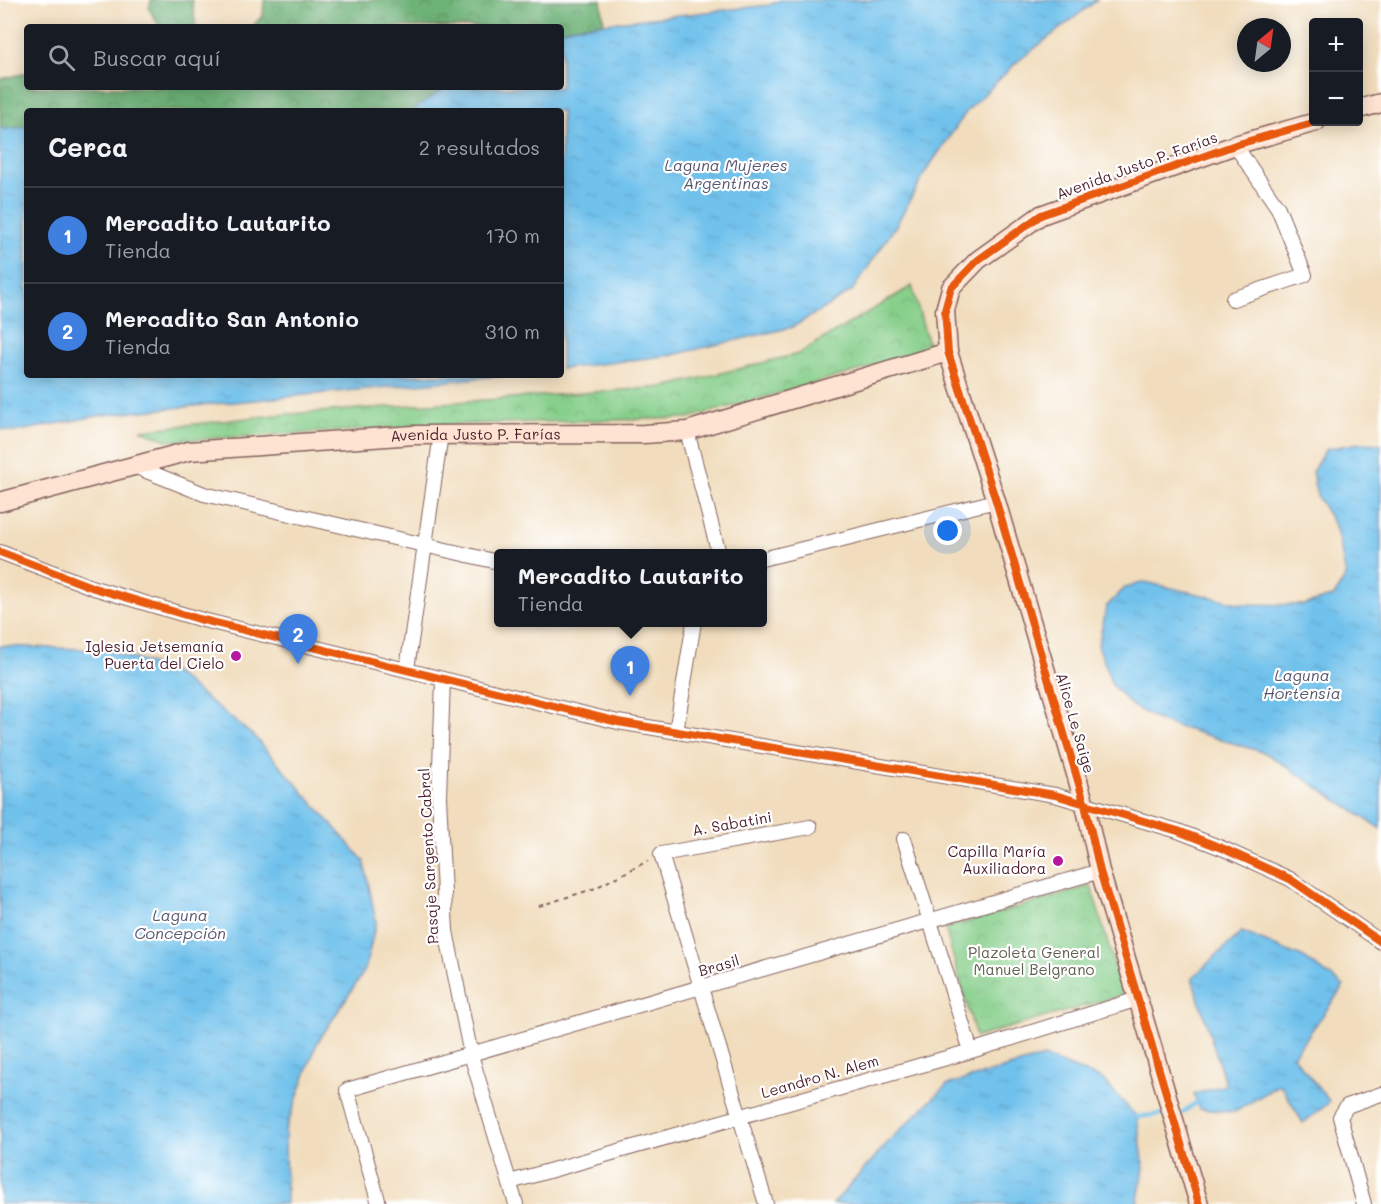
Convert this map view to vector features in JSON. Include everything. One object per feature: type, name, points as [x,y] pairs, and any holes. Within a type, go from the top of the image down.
[{"type":"street","points":[[1363,108],[1381,103]]},
{"type":"street","name":"Avenida Justo P. Farías","points":[[978,260],[1041,215],[1235,145],[1309,124]]},
{"type":"street","points":[[1233,299],[1305,275],[1278,208],[1235,145]]},
{"type":"street","name":"Alice Le Saige","points":[[978,260],[951,288],[945,310],[948,352],[996,501],[1085,805],[1100,871],[1198,1204]]},
{"type":"street","name":"Avenida Justo P. Farías","points":[[0,502],[189,451],[441,434],[644,434],[687,431],[948,352]]},
{"type":"street","points":[[687,431],[718,549]]},
{"type":"street","points":[[407,669],[423,545],[441,434]]},
{"type":"street","points":[[134,466],[204,494],[494,561]]},
{"type":"street","points":[[767,558],[996,501]]},
{"type":"street","points":[[0,552],[94,588],[199,619],[618,722],[1055,795],[1178,831],[1290,879],[1381,942]]},
{"type":"street","points":[[676,732],[693,627]]},
{"type":"street","name":"Pasaje Sargento Cabral","points":[[443,679],[439,797],[446,931],[471,1055],[516,1204]]},
{"type":"street","name":"A. Sabatini","points":[[661,854],[810,827]]},
{"type":"street","points":[[904,838],[971,1051]]},
{"type":"street","points":[[661,854],[766,1204]]},
{"type":"street","name":"Brasil","points":[[379,1204],[347,1090],[1100,871]]},
{"type":"street","name":"Leandro N. Alem","points":[[510,1182],[971,1051],[1138,999]]},
{"type":"street","points":[[1364,1204],[1340,1118],[1347,1106],[1381,1094]]},
{"type":"path","points":[[539,906],[593,889],[661,854]]},
{"type":"green space","points":[[151,0],[192,0],[196,24],[158,24],[149,9]]},
{"type":"green space","points":[[264,0],[601,0],[604,23],[564,30],[564,24],[255,24],[263,15]]},
{"type":"green space","points":[[24,74],[24,90],[442,90],[415,108],[24,108],[24,127],[4,129],[0,127],[0,79]]},
{"type":"green space","points":[[912,286],[930,351],[689,418],[466,424],[169,441],[141,430],[276,415],[664,387],[798,354]]},
{"type":"green space","name":"Plazoleta General Manuel Belgrano","points":[[1091,886],[1123,995],[976,1037],[945,928]]},
{"type":"water","name":"Laguna Mujeres Argentinas","points":[[780,0],[1097,0],[1017,62],[967,111],[926,171],[895,227],[852,291],[793,327],[672,355],[564,369],[564,108],[415,108],[442,90],[564,90],[564,30],[571,27],[770,5]]},
{"type":"water","points":[[0,127],[4,129],[24,127],[24,378],[478,378],[102,415],[14,432],[0,429]]},
{"type":"water","name":"Laguna Hortensia","points":[[1360,443],[1381,444],[1381,829],[1266,753],[1162,722],[1132,706],[1112,685],[1098,645],[1107,606],[1125,588],[1145,582],[1242,604],[1304,605],[1334,596],[1346,576],[1335,526],[1317,496],[1312,472],[1326,449]]},
{"type":"water","name":"Laguna Concepción","points":[[0,646],[106,650],[172,671],[255,737],[364,861],[376,922],[365,970],[317,1043],[285,1131],[286,1204],[0,1204]]},
{"type":"water","points":[[1242,932],[1304,958],[1344,986],[1293,1056],[1330,1102],[1303,1123],[1280,1084],[1235,1112],[1199,1109],[1194,1094],[1226,1085],[1192,978]]},
{"type":"water","points":[[1044,1057],[1102,1079],[1137,1117],[1144,1168],[1137,1204],[833,1204],[891,1139],[947,1085]]},
{"type":"waterway","points":[[1182,1113],[1197,1102]]},
{"type":"waterway","points":[[1137,1117],[1164,1114]]},
{"type":"cycle path","points":[[1199,1204],[1100,871],[1085,805],[996,501],[948,352],[945,310],[951,288],[978,260],[1041,215],[1235,145],[1309,124]]},
{"type":"cycle path","points":[[0,552],[94,588],[199,619],[618,722],[1055,795],[1178,831],[1224,849],[1290,879],[1381,942]]},
{"type":"place","name":"Iglesia Jetsemanía Puerta del Cielo","points":[[236,656]]},
{"type":"place","name":"Mercadito San Antonio","points":[[298,664]]},
{"type":"place","name":"Mercadito Lautarito","points":[[630,696]]},
{"type":"place","name":"Capilla María Auxiliadora","points":[[1058,861]]}]
